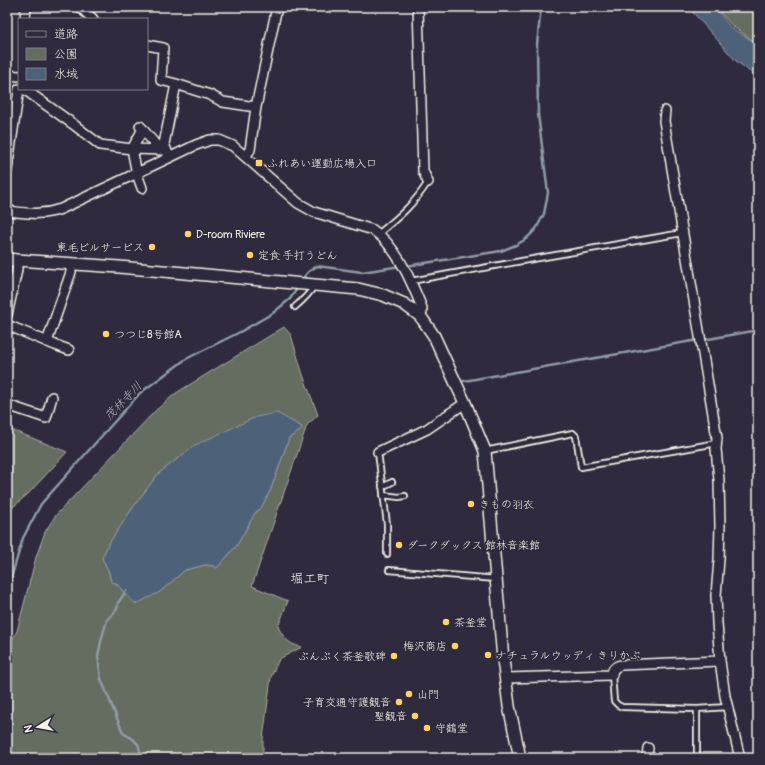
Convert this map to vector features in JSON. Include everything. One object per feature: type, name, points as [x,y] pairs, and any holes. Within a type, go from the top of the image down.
[{"type":"street","points":[[25,18],[26,7]]},
{"type":"street","points":[[80,7],[91,18]]},
{"type":"street","points":[[245,156],[250,150],[256,107],[278,7]]},
{"type":"street","points":[[418,7],[424,171],[428,182]]},
{"type":"street","points":[[148,45],[163,48],[161,80],[210,95],[223,102],[256,107]]},
{"type":"street","points":[[7,75],[18,76]]},
{"type":"street","points":[[165,152],[164,144],[176,84]]},
{"type":"street","points":[[7,170],[19,90]]},
{"type":"street","points":[[25,90],[100,145],[165,152],[210,140],[219,140],[232,146],[298,203],[306,208],[314,212],[373,230],[384,239],[398,258],[410,279],[422,308],[422,312],[419,315]]},
{"type":"street","points":[[665,112],[664,121],[717,438],[716,449],[720,480],[720,526],[716,595],[720,661],[727,707],[740,758]]},
{"type":"street","points":[[142,188],[136,174],[132,149],[141,127],[165,152]]},
{"type":"street","points":[[7,211],[32,214],[50,213],[61,209],[136,174],[165,152]]},
{"type":"street","points":[[7,314],[17,270],[12,259],[119,267],[358,289],[383,295],[404,304],[419,315],[434,336],[485,451],[503,659],[509,706],[520,758]]},
{"type":"street","points":[[47,342],[71,272],[71,264]]},
{"type":"street","points":[[7,325],[69,350]]},
{"type":"street","points":[[7,406],[46,418],[52,397]]},
{"type":"street","points":[[378,452],[427,429],[465,403]]},
{"type":"street","points":[[506,678],[612,675],[612,671],[616,666],[621,664],[720,661]]},
{"type":"lane","points":[[378,234],[413,203],[428,182]]},
{"type":"lane","points":[[410,279],[682,233]]},
{"type":"lane","points":[[295,307],[315,285]]},
{"type":"lane","points":[[485,451],[573,432],[576,436],[582,467],[717,442]]},
{"type":"lane","points":[[378,452],[387,524],[387,554]]},
{"type":"lane","points":[[382,487],[392,482]]},
{"type":"lane","points":[[383,495],[399,497],[405,496]]},
{"type":"lane","points":[[389,570],[496,579]]},
{"type":"lane","points":[[612,675],[614,701],[622,707],[697,709],[727,707]]},
{"type":"lane","points":[[697,709],[698,758]]},
{"type":"green space","points":[[716,7],[748,7],[758,18],[758,45],[732,26]]},
{"type":"green space","points":[[284,327],[291,335],[303,375],[318,415],[307,425],[252,586],[288,601],[278,627],[287,640],[302,647],[279,659],[271,677],[263,739],[263,758],[7,758],[7,649],[17,631],[36,557],[45,532],[55,516],[155,411],[176,393]],"holes":[[[291,421],[302,427],[300,431],[289,438],[270,491],[261,508],[255,513],[237,545],[217,568],[214,566],[205,565],[185,570],[160,592],[126,595],[116,583],[111,582],[109,572],[102,558],[108,545],[158,474],[195,445]]]},
{"type":"green space","points":[[7,428],[67,452],[29,493],[13,507],[7,517]]},
{"type":"water","points":[[688,7],[715,7],[731,28],[758,46],[758,78],[736,61]]},
{"type":"water","points":[[277,413],[302,427],[300,431],[289,438],[270,491],[261,508],[255,513],[237,545],[217,568],[214,566],[205,565],[185,570],[160,592],[136,604],[116,583],[111,582],[109,572],[102,558],[108,545],[134,506],[158,474],[195,445],[256,417]]},
{"type":"waterway","points":[[406,266],[501,251],[526,239],[536,229],[544,214],[548,193],[538,114],[537,44],[541,7]]},
{"type":"waterway","points":[[301,281],[308,272],[317,266],[362,272],[401,266]]},
{"type":"waterway","name":"茂林寺川","points":[[7,592],[23,538],[41,504],[140,393],[186,359],[240,332],[273,313],[290,299],[298,287]]},
{"type":"waterway","points":[[703,340],[758,330]]},
{"type":"waterway","points":[[464,381],[698,340]]},
{"type":"waterway","points":[[126,591],[118,603],[117,609],[107,620],[98,656],[101,679],[123,733],[138,744],[142,758]]},
{"type":"place","name":"ふれあい運動広場入口","points":[[259,163]]},
{"type":"place","name":"D-room Riviere","points":[[188,234]]},
{"type":"place","name":"東毛ビルサービス","points":[[152,247]]},
{"type":"place","name":"定食 手打うどん","points":[[250,255]]},
{"type":"place","name":"つつじ8号館A","points":[[106,334]]},
{"type":"place","name":"きもの羽衣","points":[[471,504]]},
{"type":"place","name":"ダークダックス 館林音楽館","points":[[399,545]]},
{"type":"place","name":"茶釜堂","points":[[446,622]]},
{"type":"place","name":"梅沢商店","points":[[455,646]]},
{"type":"place","name":"ナチュラルウッディ きりかぶ","points":[[488,655]]},
{"type":"place","name":"ぶんぶく茶釜歌碑","points":[[394,656]]},
{"type":"place","name":"山門","points":[[409,694]]},
{"type":"place","name":"子育交通守護観音","points":[[399,702]]},
{"type":"place","name":"聖観音","points":[[415,716]]},
{"type":"place","name":"守鶴堂","points":[[427,728]]},
{"type":"district","name":"堀工町","points":[[310,578]]}]
